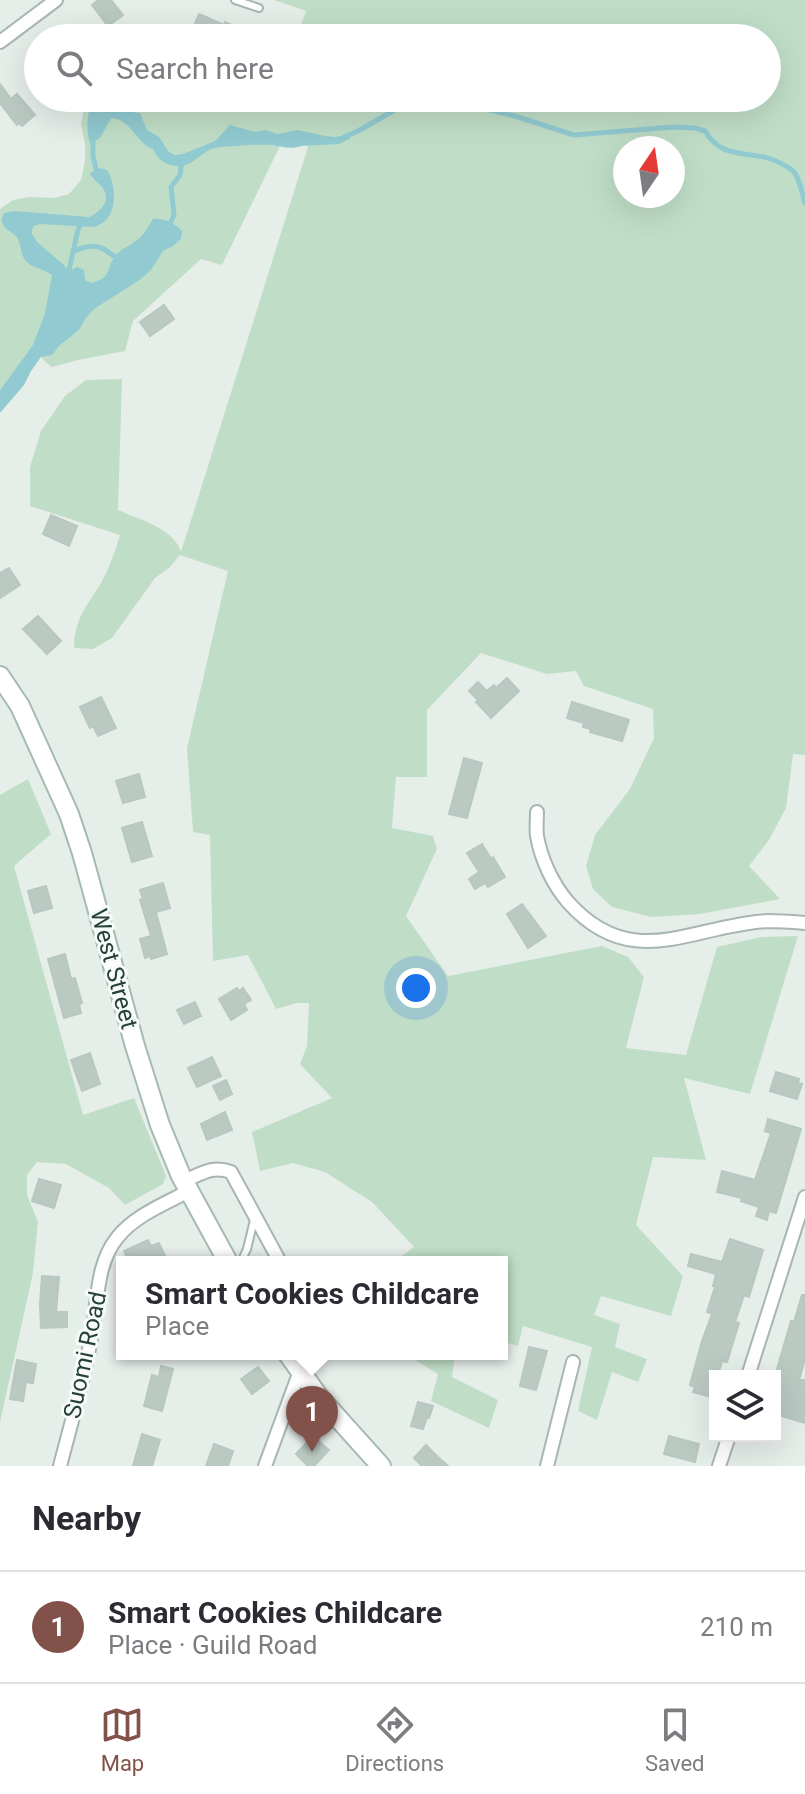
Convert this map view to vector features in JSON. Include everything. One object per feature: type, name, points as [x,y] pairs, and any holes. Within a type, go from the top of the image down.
[{"type":"main road","name":"West Street","points":[[0,676],[20,706],[73,825],[142,1072],[160,1125],[186,1186],[225,1256]]},
{"type":"main road","points":[[292,1360],[319,1397],[381,1466]]},
{"type":"street","points":[[0,42],[56,0]]},
{"type":"street","points":[[537,812],[537,835],[551,875],[563,897],[581,916],[602,930],[627,940],[649,942],[767,921],[805,923]]},
{"type":"street","name":"Suomi Road","points":[[60,1466],[92,1338],[99,1287],[115,1240],[134,1222],[214,1169],[233,1175],[255,1217]]},
{"type":"street","points":[[750,1370],[805,1197]]},
{"type":"street","points":[[255,1217],[277,1256]]},
{"type":"street","points":[[547,1466],[573,1362]]},
{"type":"street","points":[[265,1466],[300,1371]]},
{"type":"street","points":[[719,1466],[727,1442]]},
{"type":"lane","points":[[235,0],[259,8]]},
{"type":"lane","points":[[244,1256],[255,1217]]},
{"type":"lane","points":[[300,1371],[314,1360]]},
{"type":"green space","points":[[274,0],[805,0],[805,755],[793,754],[786,808],[769,840],[749,866],[780,899],[700,914],[651,917],[612,907],[593,889],[586,866],[595,835],[630,789],[654,738],[653,709],[584,686],[576,671],[547,674],[481,653],[427,710],[427,777],[396,777],[392,828],[433,836],[437,849],[406,916],[448,976],[602,946],[628,957],[644,977],[626,1048],[686,1055],[717,947],[762,937],[798,936],[750,1094],[684,1078],[706,1160],[653,1157],[636,1225],[683,1276],[671,1316],[601,1296],[594,1315],[620,1324],[615,1347],[647,1359],[638,1382],[612,1372],[597,1420],[578,1411],[592,1347],[523,1326],[518,1346],[508,1343],[508,1256],[401,1256],[414,1247],[372,1202],[325,1172],[293,1163],[260,1171],[252,1132],[332,1098],[300,1064],[307,1046],[309,1003],[276,1009],[248,955],[213,961],[210,835],[193,832],[187,748],[228,571],[180,555],[155,578],[112,638],[93,649],[74,648],[79,621],[104,577],[120,535],[30,506],[30,467],[41,431],[65,396],[86,380],[122,379],[118,510],[164,531],[181,552],[312,134],[298,131],[276,134],[270,145],[280,146],[222,265],[201,259],[133,321],[125,351],[52,367],[33,346],[0,390],[0,209],[13,200],[69,194],[81,180],[85,161],[81,124],[83,112],[781,112],[781,24],[301,24],[306,11]]},
{"type":"green space","points":[[28,779],[51,834],[14,866],[83,1115],[134,1098],[166,1176],[163,1184],[125,1205],[109,1188],[66,1164],[37,1162],[27,1175],[27,1195],[38,1222],[33,1273],[0,1422],[0,795]]},
{"type":"green space","points":[[415,1360],[454,1360],[452,1377],[498,1400],[489,1428],[431,1401],[438,1374]]},
{"type":"water","points":[[89,112],[140,113],[147,130],[159,137],[169,152],[175,155],[215,141],[230,125],[255,132],[266,130],[277,134],[298,130],[351,138],[339,144],[293,148],[264,145],[214,148],[183,166],[165,163],[118,119],[111,118],[100,138],[90,143]]},
{"type":"water","points":[[100,168],[107,170],[113,186],[114,203],[107,219],[93,227],[40,224],[34,226],[31,232],[37,242],[67,270],[77,267],[84,270],[85,280],[92,283],[99,281],[106,275],[116,255],[139,238],[153,219],[165,220],[176,226],[182,231],[181,239],[163,251],[141,279],[94,309],[79,330],[52,355],[41,357],[24,385],[0,413],[0,390],[33,345],[45,313],[52,275],[25,260],[18,239],[2,223],[4,213],[14,211],[89,217],[100,210],[106,199],[104,190],[90,174]]},
{"type":"building","points":[[98,0],[111,0],[123,15],[106,24],[92,5]]},
{"type":"building","points":[[199,14],[222,24],[195,24]]},
{"type":"building","points":[[0,84],[11,99],[17,94],[24,102],[24,112],[35,115],[22,126],[17,125],[0,103]]},
{"type":"building","points":[[164,305],[174,319],[150,336],[140,322]]},
{"type":"building","points":[[51,515],[77,526],[69,546],[43,534]]},
{"type":"building","points":[[9,568],[20,585],[0,598],[0,573]]},
{"type":"building","points":[[38,616],[61,641],[47,654],[23,629]]},
{"type":"building","points":[[507,678],[519,691],[491,718],[469,691],[478,682],[487,691],[494,685],[496,688]]},
{"type":"building","points":[[101,697],[116,728],[98,736],[93,726],[90,728],[80,707]]},
{"type":"building","points":[[572,702],[629,720],[622,741],[590,732],[591,729],[583,727],[584,723],[567,718]]},
{"type":"building","points":[[464,758],[482,763],[467,818],[449,814]]},
{"type":"building","points":[[139,774],[145,797],[123,803],[116,781]]},
{"type":"building","points":[[142,822],[152,856],[132,862],[122,828]]},
{"type":"building","points":[[482,844],[505,877],[488,887],[485,883],[475,889],[469,879],[479,872],[467,853]]},
{"type":"building","points":[[163,883],[170,908],[156,912],[167,954],[145,958],[140,939],[151,936],[140,890]]},
{"type":"building","points":[[46,886],[52,908],[34,913],[28,891]]},
{"type":"building","points":[[522,904],[546,936],[528,948],[507,914]]},
{"type":"building","points":[[65,954],[71,979],[75,978],[82,1003],[79,1004],[81,1013],[64,1018],[48,959]]},
{"type":"building","points":[[237,988],[239,991],[243,988],[251,1000],[244,1004],[247,1010],[231,1020],[219,999]]},
{"type":"building","points":[[195,1002],[201,1016],[184,1024],[177,1010]]},
{"type":"building","points":[[90,1053],[100,1084],[82,1091],[71,1060]]},
{"type":"building","points":[[212,1057],[221,1076],[197,1087],[188,1068]]},
{"type":"building","points":[[776,1072],[799,1079],[798,1083],[802,1084],[797,1099],[770,1091]]},
{"type":"building","points":[[226,1080],[232,1094],[220,1100],[213,1086]]},
{"type":"building","points":[[225,1112],[232,1130],[207,1140],[201,1124]]},
{"type":"building","points":[[768,1119],[801,1129],[776,1213],[769,1211],[767,1220],[756,1216],[759,1207],[741,1201],[742,1198],[717,1192],[722,1171],[755,1180],[771,1133],[765,1131]]},
{"type":"building","points":[[39,1179],[61,1185],[54,1208],[32,1201]]},
{"type":"building","points":[[730,1239],[763,1250],[749,1297],[744,1295],[735,1322],[739,1323],[727,1362],[722,1361],[720,1370],[709,1370],[709,1396],[693,1392],[695,1387],[690,1385],[712,1314],[707,1312],[716,1274],[688,1266],[691,1254],[722,1262]]},
{"type":"building","points":[[148,1240],[151,1246],[159,1243],[165,1256],[126,1256],[124,1251]]},
{"type":"building","points":[[42,1276],[59,1277],[56,1312],[67,1312],[67,1327],[41,1328]]},
{"type":"building","points":[[802,1295],[805,1295],[805,1359],[799,1380],[805,1380],[805,1423],[781,1416],[781,1370],[777,1370],[791,1321],[794,1322]]},
{"type":"building","points":[[529,1347],[547,1351],[536,1390],[520,1386]]},
{"type":"building","points":[[17,1360],[36,1364],[33,1383],[26,1382],[23,1401],[10,1399]]},
{"type":"building","points":[[161,1366],[173,1369],[162,1411],[144,1406],[152,1375],[159,1377]]},
{"type":"building","points":[[258,1367],[269,1381],[252,1394],[241,1379]]},
{"type":"building","points":[[418,1402],[433,1406],[423,1429],[411,1426]]},
{"type":"building","points":[[142,1434],[160,1440],[152,1466],[133,1466]]},
{"type":"building","points":[[313,1436],[329,1450],[314,1466],[308,1466],[296,1454]]},
{"type":"building","points":[[669,1436],[699,1444],[695,1462],[664,1454]]},
{"type":"building","points":[[214,1444],[233,1451],[228,1466],[206,1466]]},
{"type":"building","points":[[426,1445],[448,1466],[422,1466],[414,1458]]},
{"type":"waterway","points":[[344,137],[391,112]]},
{"type":"waterway","points":[[498,112],[574,135],[695,128],[705,131],[721,148],[763,157],[791,169],[798,179],[805,203]]},
{"type":"waterway","points":[[93,135],[97,173]]},
{"type":"waterway","points":[[168,228],[174,215],[171,187],[180,175],[182,159]]},
{"type":"waterway","points":[[68,274],[82,222]]},
{"type":"waterway","points":[[74,251],[98,247],[119,258]]},
{"type":"place","name":"Smart Cookies Childcare","points":[[312,1452]]}]
